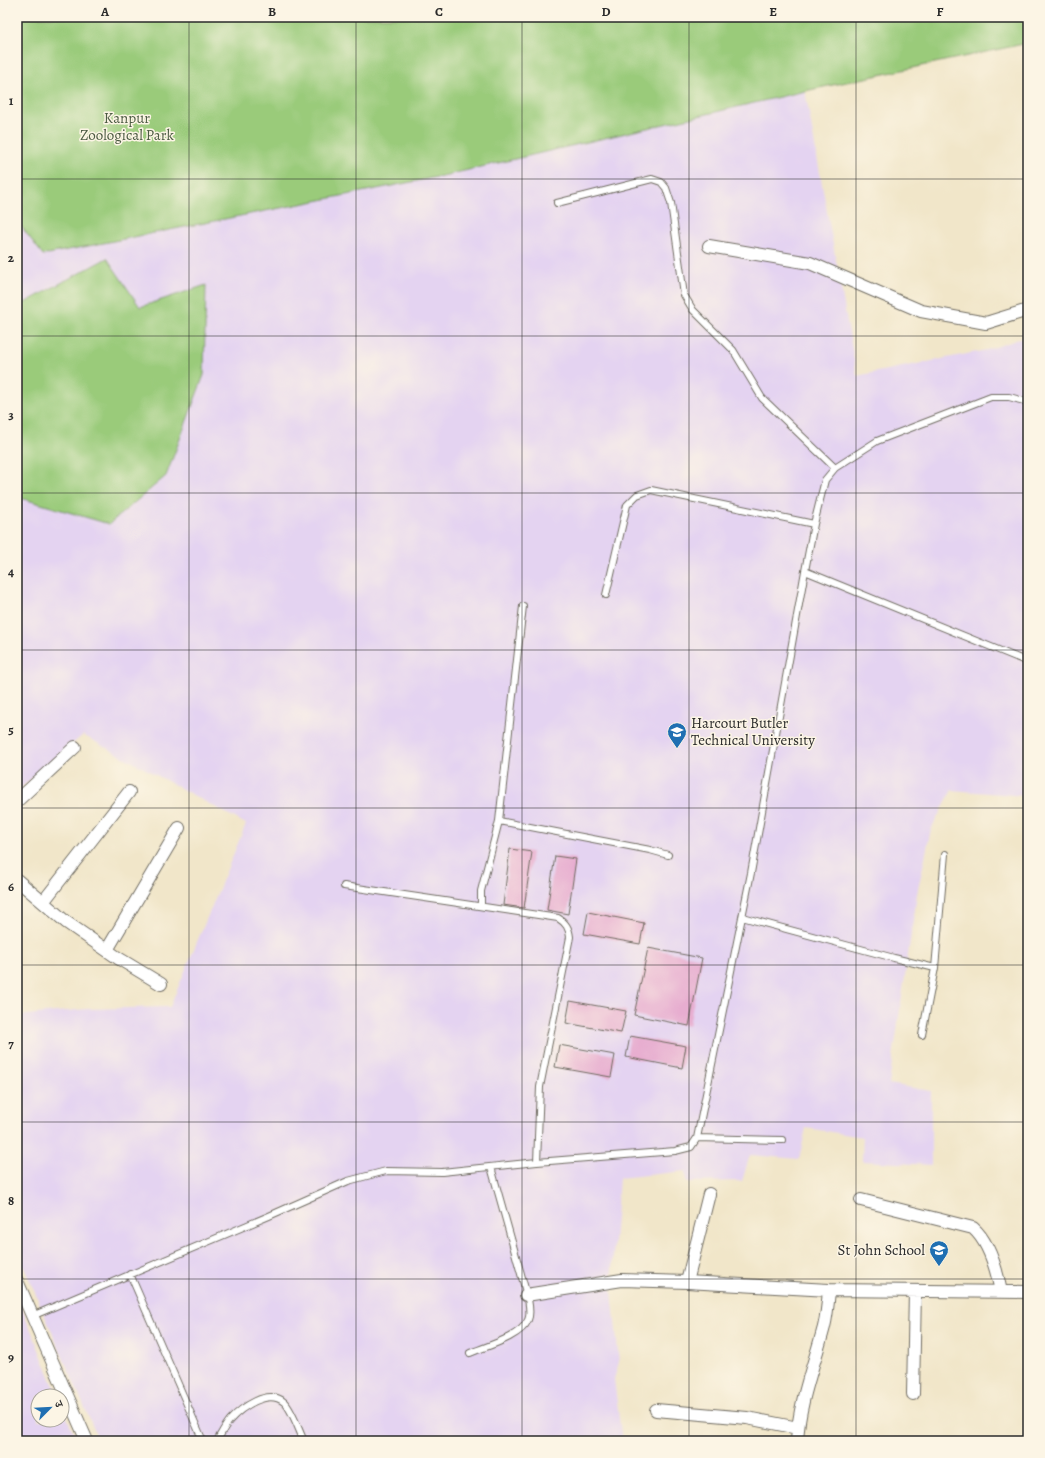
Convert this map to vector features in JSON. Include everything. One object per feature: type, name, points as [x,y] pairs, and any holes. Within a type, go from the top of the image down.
[{"type":"street","points":[[709,246],[810,262],[921,310],[943,315],[986,323],[1028,310]]},
{"type":"street","points":[[17,801],[76,747]]},
{"type":"street","points":[[43,902],[129,792]]},
{"type":"street","points":[[107,950],[179,828]]},
{"type":"street","points":[[17,880],[66,922],[161,984]]},
{"type":"street","points":[[687,1282],[709,1194]]},
{"type":"street","points":[[861,1200],[973,1228],[979,1233],[997,1272],[1001,1292]]},
{"type":"street","points":[[526,1295],[622,1280],[830,1290],[1028,1292]]},
{"type":"street","points":[[17,1282],[87,1441]]},
{"type":"street","points":[[797,1441],[798,1428],[824,1325],[830,1290]]},
{"type":"street","points":[[913,1394],[915,1291]]},
{"type":"street","points":[[656,1410],[747,1418],[798,1428]]},
{"type":"lane","points":[[557,203],[652,179],[661,182],[666,188],[671,203],[684,295],[693,310],[733,350],[762,398],[835,468]]},
{"type":"lane","points":[[32,1316],[348,1181],[386,1171],[442,1172],[536,1162],[675,1152],[691,1147],[697,1138],[742,917],[805,571],[814,524],[825,480],[835,468],[877,441],[991,397],[1009,396],[1028,402]]},
{"type":"lane","points":[[606,595],[627,505],[637,495],[651,490],[814,524]]},
{"type":"lane","points":[[805,571],[1028,662]]},
{"type":"lane","points":[[481,906],[481,891],[499,821],[523,606]]},
{"type":"lane","points":[[499,821],[642,848],[668,855]]},
{"type":"lane","points":[[922,1035],[935,968],[945,854]]},
{"type":"lane","points":[[344,886],[558,918],[564,922],[569,931],[570,937],[540,1087],[536,1162]]},
{"type":"lane","points":[[742,917],[935,968]]},
{"type":"lane","points":[[697,1138],[782,1140]]},
{"type":"lane","points":[[470,1353],[516,1334],[524,1328],[529,1319],[529,1308],[526,1295],[491,1167]]},
{"type":"lane","points":[[130,1274],[203,1441]]},
{"type":"lane","points":[[217,1441],[230,1420],[249,1404],[262,1398],[272,1397],[284,1402],[290,1410],[304,1441]]},
{"type":"shaded area","name":"Harcourt Butler Technical University","points":[[805,91],[857,376],[987,350],[1028,336],[1028,787],[1025,796],[952,790],[931,829],[917,894],[889,1084],[931,1091],[931,1165],[862,1161],[863,1137],[806,1128],[799,1159],[750,1155],[742,1181],[686,1182],[685,1171],[619,1178],[611,1282],[619,1362],[614,1379],[622,1441],[99,1441],[17,1251],[17,1016],[87,1009],[170,1007],[246,824],[83,735],[17,791],[17,221],[44,255],[447,175]]},
{"type":"shaded area","points":[[17,1296],[55,1388],[30,1388],[30,1428],[70,1428],[70,1425],[77,1441],[17,1441]]},
{"type":"green space","name":"Kanpur Zoological Park","points":[[17,17],[1028,17],[1028,43],[805,91],[447,175],[43,255],[17,221]]},
{"type":"green space","points":[[107,258],[140,307],[206,285],[204,375],[166,476],[109,524],[17,497],[17,307]]},
{"type":"building","points":[[510,849],[532,852],[524,908],[503,905]]},
{"type":"building","points":[[555,856],[576,859],[568,914],[547,910]]},
{"type":"building","points":[[588,912],[644,923],[640,944],[584,934]]},
{"type":"building","points":[[648,948],[702,958],[689,1026],[634,1015]]},
{"type":"building","points":[[570,1001],[626,1011],[621,1033],[566,1023]]},
{"type":"building","points":[[630,1036],[686,1046],[682,1068],[626,1057]]},
{"type":"building","points":[[559,1045],[615,1055],[611,1077],[555,1067]]},
{"type":"place","name":"Harcourt Butler Technical University","points":[[677,749]]},
{"type":"place","name":"St John School","points":[[939,1267]]}]
